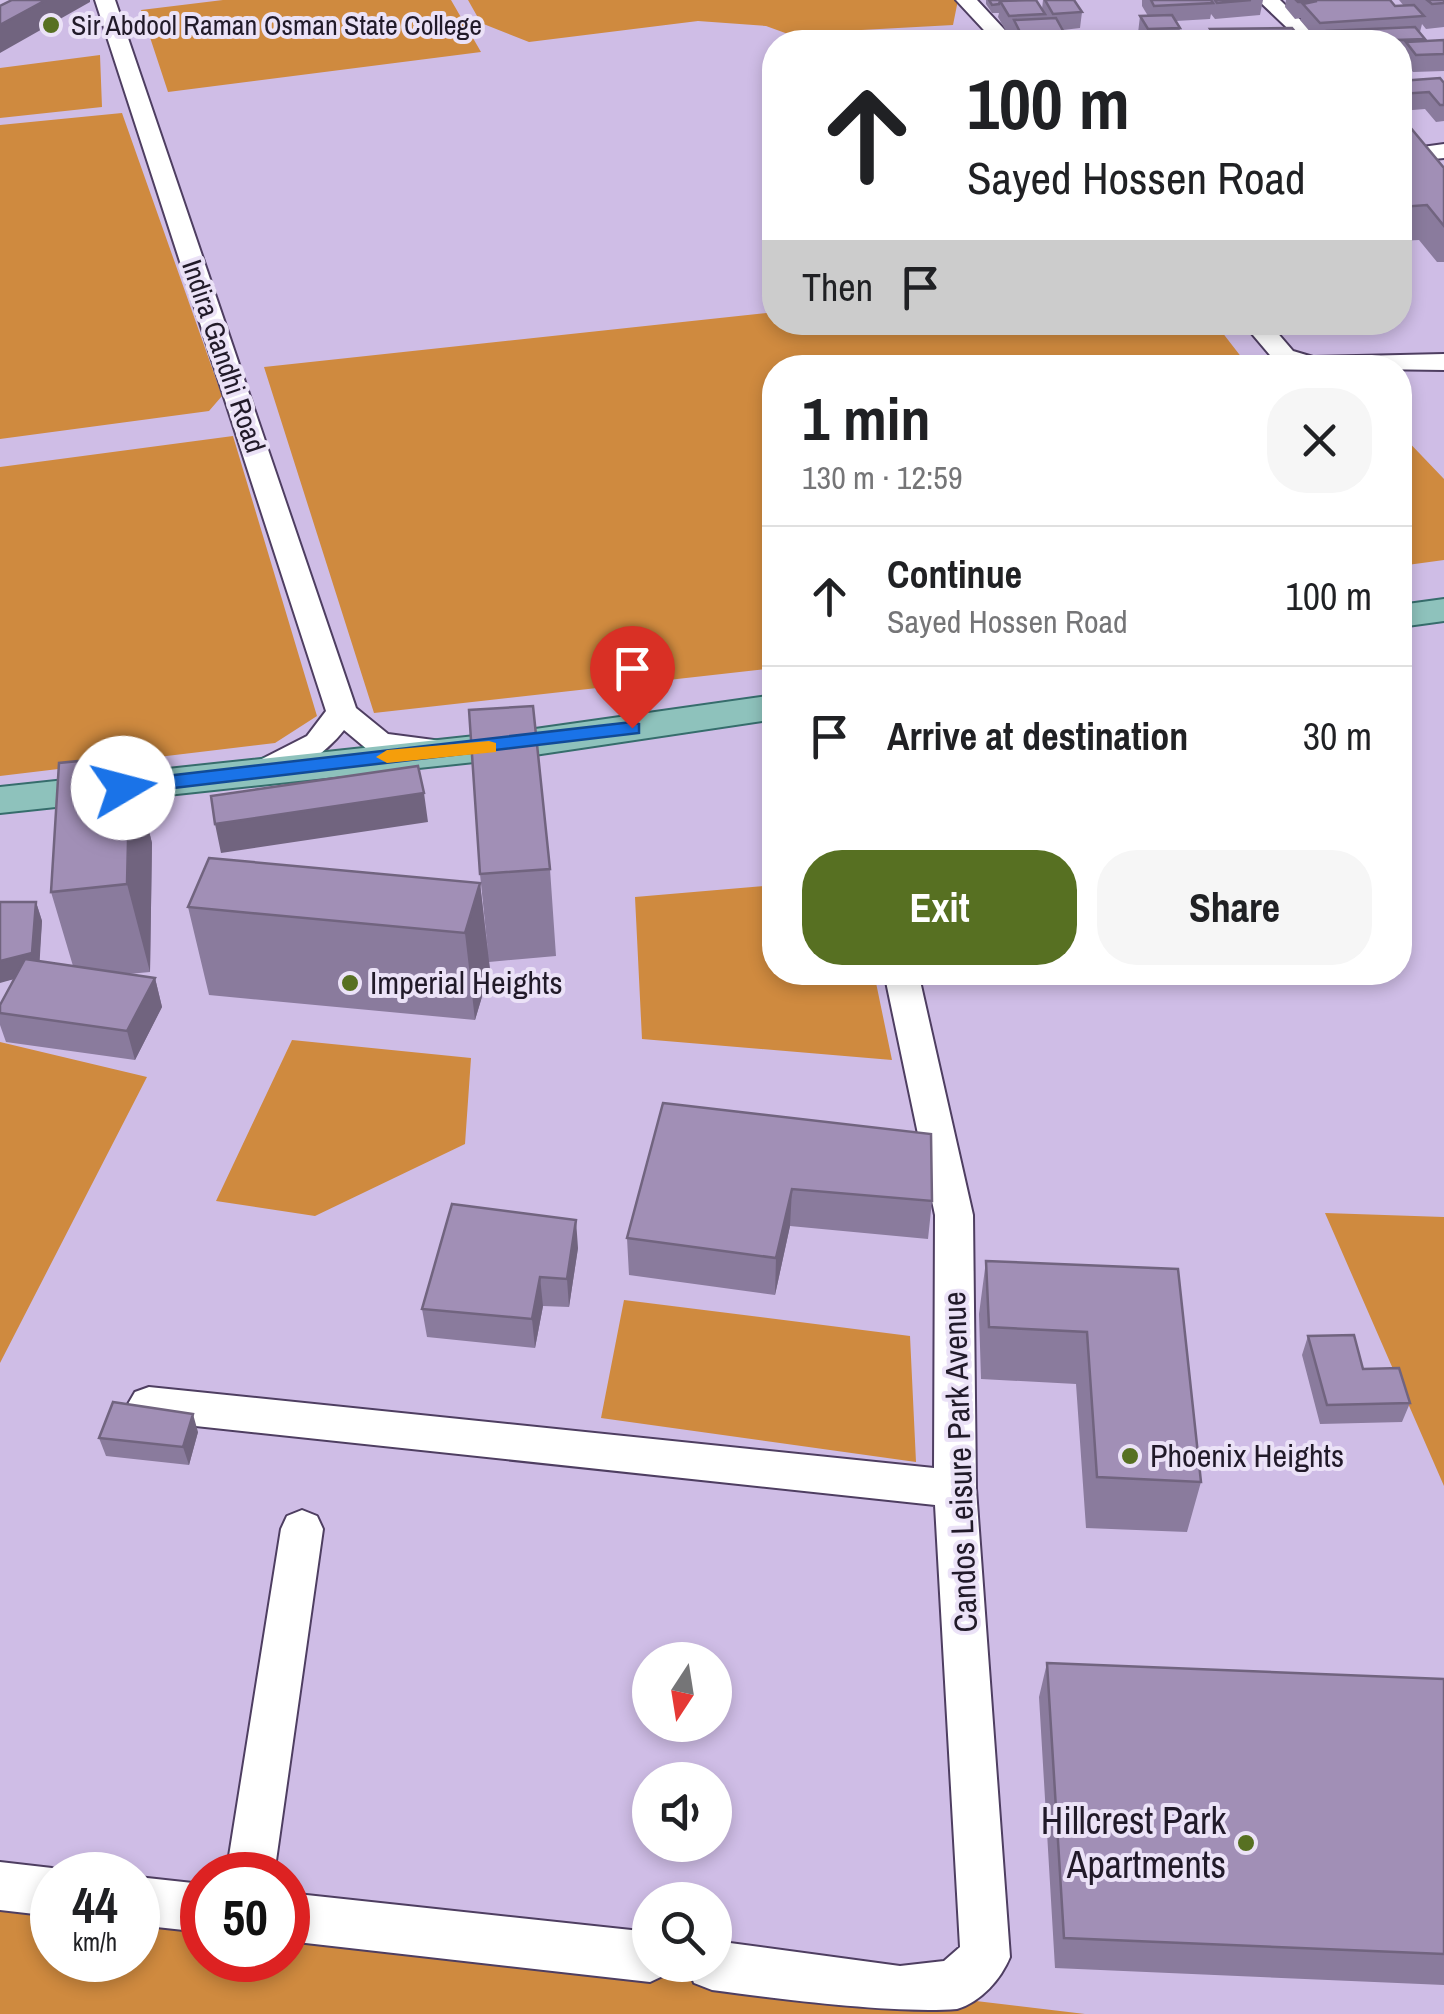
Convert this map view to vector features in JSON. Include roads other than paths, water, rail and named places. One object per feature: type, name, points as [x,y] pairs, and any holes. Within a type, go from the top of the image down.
[{"type":"main road","points":[[1412,614],[1444,610]]},
{"type":"main road","points":[[0,827],[762,709]]},
{"type":"main road","points":[[0,800],[269,768],[541,742]]},
{"type":"street","name":"Indira Gandhi Road","points":[[105,0],[342,712]]},
{"type":"street","points":[[966,0],[995,30]]},
{"type":"street","points":[[1268,0],[1300,30]]},
{"type":"street","points":[[1426,148],[1444,174]]},
{"type":"street","points":[[1265,335],[1283,355]]},
{"type":"street","points":[[1412,362],[1444,362]]},
{"type":"street","points":[[269,768],[318,743],[342,712],[379,743],[458,750]]},
{"type":"street","name":"Candos Leisure Park Avenue","points":[[732,1968],[900,1991],[956,1985],[985,1957],[955,1489],[954,1215],[904,985]]},
{"type":"street","points":[[149,1404],[955,1489]]},
{"type":"street","points":[[253,1852],[302,1530]]},
{"type":"street","points":[[0,1886],[30,1889]]},
{"type":"street","points":[[310,1918],[632,1954]]},
{"type":"place","name":"Sir Abdool Raman Osman State College","points":[[51,25]]},
{"type":"place","name":"Imperial Heights","points":[[350,983]]},
{"type":"place","name":"Phoenix Heights","points":[[1130,1456]]},
{"type":"place","name":"Hillcrest Park Apartments","points":[[1246,1843]]}]
